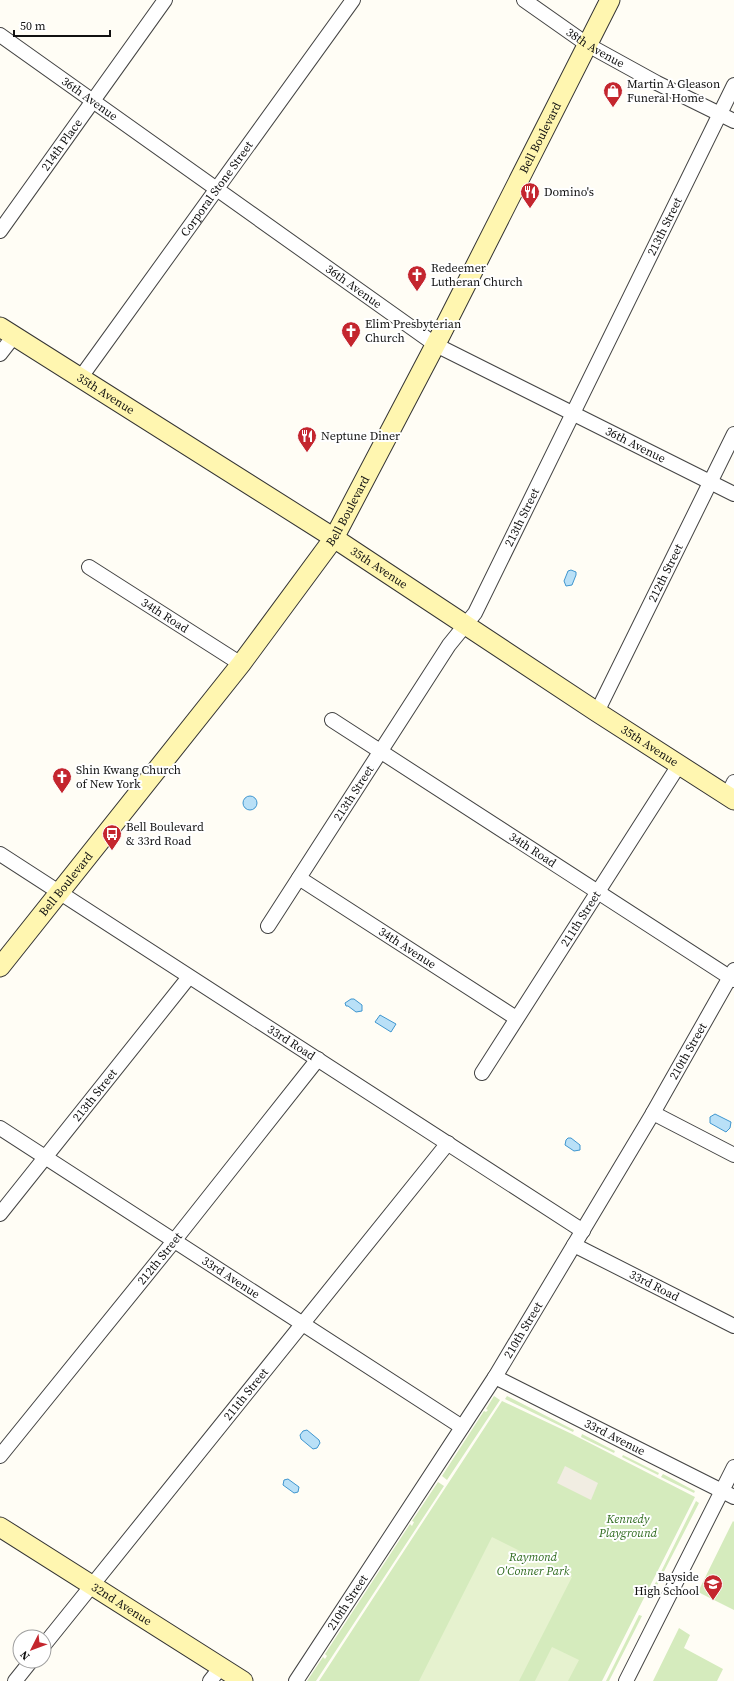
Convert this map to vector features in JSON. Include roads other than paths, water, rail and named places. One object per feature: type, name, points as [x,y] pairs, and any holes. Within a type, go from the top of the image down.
[{"type":"street","name":"214th Place","points":[[0,231],[164,0]]},
{"type":"street","name":"Corporal Stone Street","points":[[81,377],[353,0]]},
{"type":"street","name":"38th Avenue","points":[[524,0],[588,45],[657,83],[734,121]]},
{"type":"street","name":"Bell Boulevard","points":[[0,968],[241,664],[334,538],[436,345],[610,0]]},
{"type":"street","name":"36th Avenue","points":[[0,35],[436,345],[734,494]]},
{"type":"street","name":"213th Street","points":[[268,926],[449,645],[475,614],[574,415],[734,85]]},
{"type":"street","name":"35th Avenue","points":[[7,331],[334,538],[679,765],[732,793]]},
{"type":"street","points":[[0,354],[7,331]]},
{"type":"street","name":"212th Street","points":[[597,712],[734,434]]},
{"type":"street","name":"34th Road","points":[[89,567],[241,664]]},
{"type":"street","name":"34th Road","points":[[332,720],[732,976]]},
{"type":"street","name":"211th Street","points":[[482,1073],[679,765]]},
{"type":"street","name":"33rd Road","points":[[0,854],[583,1231]]},
{"type":"street","name":"34th Avenue","points":[[300,878],[516,1018]]},
{"type":"street","name":"213th Street","points":[[0,1214],[189,976]]},
{"type":"street","name":"210th Street","points":[[296,1681],[495,1377],[653,1113],[732,976]]},
{"type":"street","name":"212th Street","points":[[0,1456],[174,1241],[318,1059]]},
{"type":"street","points":[[653,1113],[734,1155]]},
{"type":"street","name":"33rd Avenue","points":[[0,1128],[462,1427]]},
{"type":"street","name":"211th Street","points":[[52,1635],[448,1143]]},
{"type":"street","name":"33rd Road","points":[[574,1245],[734,1326]]},
{"type":"street","name":"33rd Avenue","points":[[495,1377],[728,1495]]},
{"type":"street","points":[[626,1681],[728,1495],[734,1467]]},
{"type":"street","name":"32nd Avenue","points":[[0,1527],[92,1585],[216,1674],[243,1681]]},
{"type":"street","points":[[15,1681],[25,1669]]},
{"type":"water","points":[[571,570],[576,572],[576,575],[572,585],[566,586],[564,581],[568,571]]},
{"type":"water","points":[[250,796],[255,798],[257,803],[255,808],[250,810],[245,808],[243,803],[245,798]]},
{"type":"water","points":[[351,999],[354,999],[362,1005],[362,1011],[356,1012],[346,1006],[345,1003]]},
{"type":"water","points":[[380,1015],[396,1024],[391,1032],[375,1022]]},
{"type":"water","points":[[715,1114],[731,1122],[730,1128],[726,1132],[710,1123],[710,1117]]},
{"type":"water","points":[[568,1138],[571,1138],[580,1145],[580,1150],[574,1151],[565,1145]]},
{"type":"water","points":[[307,1430],[319,1440],[320,1443],[317,1448],[313,1449],[301,1439],[300,1435],[303,1431]]},
{"type":"water","points":[[288,1479],[299,1487],[298,1492],[294,1493],[283,1485],[284,1480]]},
{"type":"place","name":"Martin A Gleason Funeral Home","points":[[613,108]]},
{"type":"place","name":"Domino's","points":[[530,209]]},
{"type":"place","name":"Redeemer Lutheran Church","points":[[417,292]]},
{"type":"place","name":"Elim Presbyterian Church","points":[[351,348]]},
{"type":"place","name":"Neptune Diner","points":[[307,453]]},
{"type":"place","name":"Shin Kwang Church of New York","points":[[62,794]]},
{"type":"place","name":"Bell Boulevard & 33rd Road","points":[[112,851]]},
{"type":"place","name":"Bayside High School","points":[[713,1601]]},
{"type":"park label","name":"Kennedy Playground","points":[[628,1526]]},
{"type":"park label","name":"Raymond O'Conner Park","points":[[533,1564]]}]
